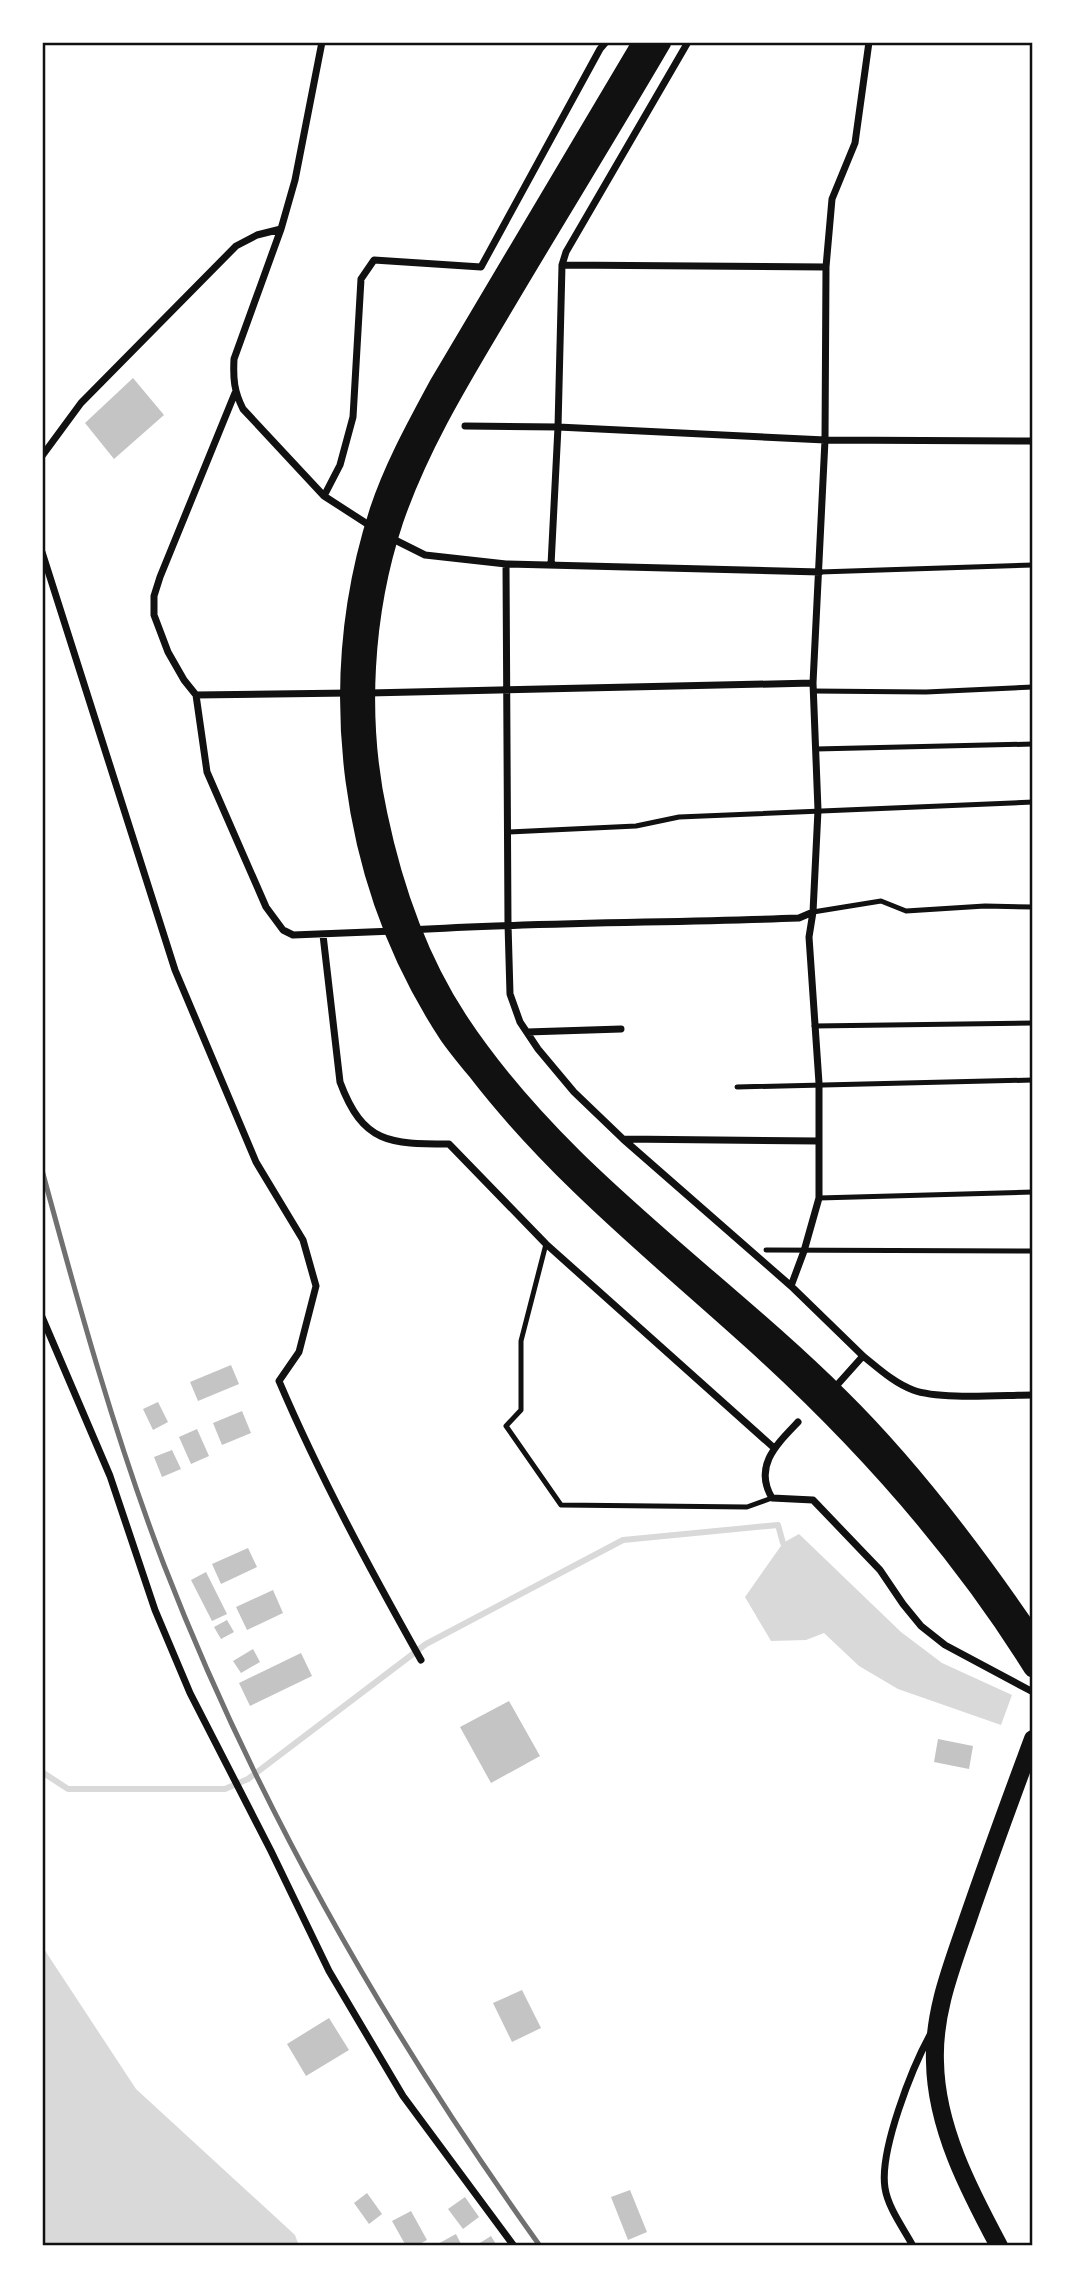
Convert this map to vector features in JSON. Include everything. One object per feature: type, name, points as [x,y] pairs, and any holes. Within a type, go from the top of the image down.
[{"type":"highway","points":[[642,42],[410,437],[386,517],[384,557],[373,611],[368,656],[366,719],[372,790],[388,863],[401,904],[410,948],[506,1083],[585,1170],[842,1399],[947,1520],[997,1585],[1030,1653]]},
{"type":"highway","points":[[386,517],[460,380],[662,42]]},
{"type":"main road","points":[[999,2246],[959,2163],[946,2129],[934,2063],[936,2025],[946,1986],[993,1846],[1033,1739]]},
{"type":"street","points":[[322,42],[295,180],[281,229],[234,359],[233,378],[235,393],[243,409],[324,496],[365,523],[425,555],[506,564],[820,572]]},
{"type":"street","points":[[324,496],[340,465],[353,417],[361,279],[374,260],[481,267],[606,42]]},
{"type":"street","points":[[551,565],[562,265],[566,252],[688,42]]},
{"type":"street","points":[[791,1286],[819,1198],[819,1083],[809,937],[813,912],[818,810],[813,687],[825,440],[826,267],[832,199],[855,143],[869,42]]},
{"type":"street","points":[[42,456],[81,403],[236,246],[257,235],[281,229]]},
{"type":"street","points":[[562,265],[826,267]]},
{"type":"street","points":[[235,393],[160,577],[154,596],[154,615],[168,652],[196,695],[207,772],[267,907],[283,930],[293,935],[323,935],[508,924],[690,923],[799,918],[813,912]]},
{"type":"street","points":[[465,426],[825,440],[1033,441]]},
{"type":"street","points":[[42,552],[175,970],[256,1162],[303,1240],[316,1286],[299,1352],[279,1381],[296,1421],[369,1567],[421,1660]]},
{"type":"street","points":[[506,564],[510,994],[520,1021],[538,1049],[574,1092],[623,1139],[791,1286],[863,1356],[893,1380],[914,1391],[940,1394],[1033,1395]]},
{"type":"street","points":[[196,695],[813,687]]},
{"type":"street","points":[[323,935],[340,1082],[359,1119],[377,1135],[390,1142],[449,1144],[546,1244],[774,1447]]},
{"type":"street","points":[[527,1032],[621,1029]]},
{"type":"street","points":[[623,1139],[819,1141]]},
{"type":"street","points":[[42,1317],[110,1476],[165,1634],[190,1693],[329,1971],[396,2085],[514,2246]]},
{"type":"street","points":[[838,1384],[863,1356]]},
{"type":"street","points":[[798,1422],[774,1447],[765,1471],[767,1490],[772,1498],[813,1500],[880,1570],[921,1626],[945,1645],[1033,1692]]},
{"type":"street","points":[[914,2246],[890,2203],[885,2189],[885,2172],[892,2133],[914,2069],[936,2025]]},
{"type":"lane","points":[[820,572],[1033,565]]},
{"type":"lane","points":[[813,687],[926,692],[1033,687]]},
{"type":"lane","points":[[816,749],[1033,744]]},
{"type":"lane","points":[[509,832],[636,826],[679,817],[1033,802]]},
{"type":"lane","points":[[813,912],[881,901],[906,911],[985,906],[1033,907]]},
{"type":"lane","points":[[814,1026],[1033,1023]]},
{"type":"lane","points":[[737,1087],[1033,1080]]},
{"type":"lane","points":[[819,1198],[1033,1192]]},
{"type":"lane","points":[[546,1244],[522,1341],[521,1410],[506,1426],[561,1505],[747,1507],[772,1498]]},
{"type":"lane","points":[[766,1250],[1033,1251]]},
{"type":"shaded area","points":[[799,1534],[901,1632],[942,1663],[1012,1695],[1001,1725],[898,1689],[859,1666],[824,1633],[806,1640],[771,1641],[745,1597],[783,1543]]},
{"type":"shaded area","points":[[42,1946],[136,2089],[295,2235],[299,2246],[42,2246]]},
{"type":"building","points":[[133,378],[164,415],[114,459],[85,423]]},
{"type":"building","points":[[231,1365],[239,1384],[198,1401],[190,1382]]},
{"type":"building","points":[[158,1402],[168,1422],[153,1430],[143,1409]]},
{"type":"building","points":[[242,1411],[251,1433],[222,1445],[213,1423]]},
{"type":"building","points":[[197,1429],[209,1456],[191,1464],[179,1437]]},
{"type":"building","points":[[172,1450],[181,1469],[162,1477],[154,1457]]},
{"type":"building","points":[[248,1548],[257,1567],[221,1584],[212,1564]]},
{"type":"building","points":[[206,1572],[227,1614],[212,1621],[191,1580]]},
{"type":"building","points":[[273,1590],[283,1613],[247,1630],[236,1607]]},
{"type":"building","points":[[227,1620],[234,1632],[221,1639],[214,1627]]},
{"type":"building","points":[[253,1649],[260,1662],[241,1673],[233,1661]]},
{"type":"building","points":[[301,1653],[312,1676],[250,1706],[239,1683]]},
{"type":"building","points":[[509,1701],[540,1756],[491,1783],[460,1727]]},
{"type":"building","points":[[938,1739],[973,1746],[969,1769],[934,1762]]},
{"type":"building","points":[[522,1990],[541,2028],[512,2042],[493,2003]]},
{"type":"building","points":[[329,2018],[349,2050],[306,2076],[287,2044]]},
{"type":"building","points":[[630,2190],[647,2232],[628,2240],[611,2197]]},
{"type":"building","points":[[367,2193],[382,2214],[369,2224],[354,2203]]},
{"type":"building","points":[[465,2197],[479,2217],[463,2229],[448,2209]]},
{"type":"building","points":[[411,2211],[427,2240],[416,2246],[406,2246],[392,2221]]},
{"type":"building","points":[[456,2234],[462,2246],[434,2246]]},
{"type":"building","points":[[491,2236],[497,2246],[475,2246]]},
{"type":"waterway","points":[[42,1772],[68,1789],[225,1789],[248,1779],[426,1644],[623,1540],[778,1525],[783,1543]]},
{"type":"railway","points":[[42,1170],[69,1270],[129,1468],[164,1565],[241,1744],[284,1832],[379,2002],[484,2166],[540,2246]]}]
